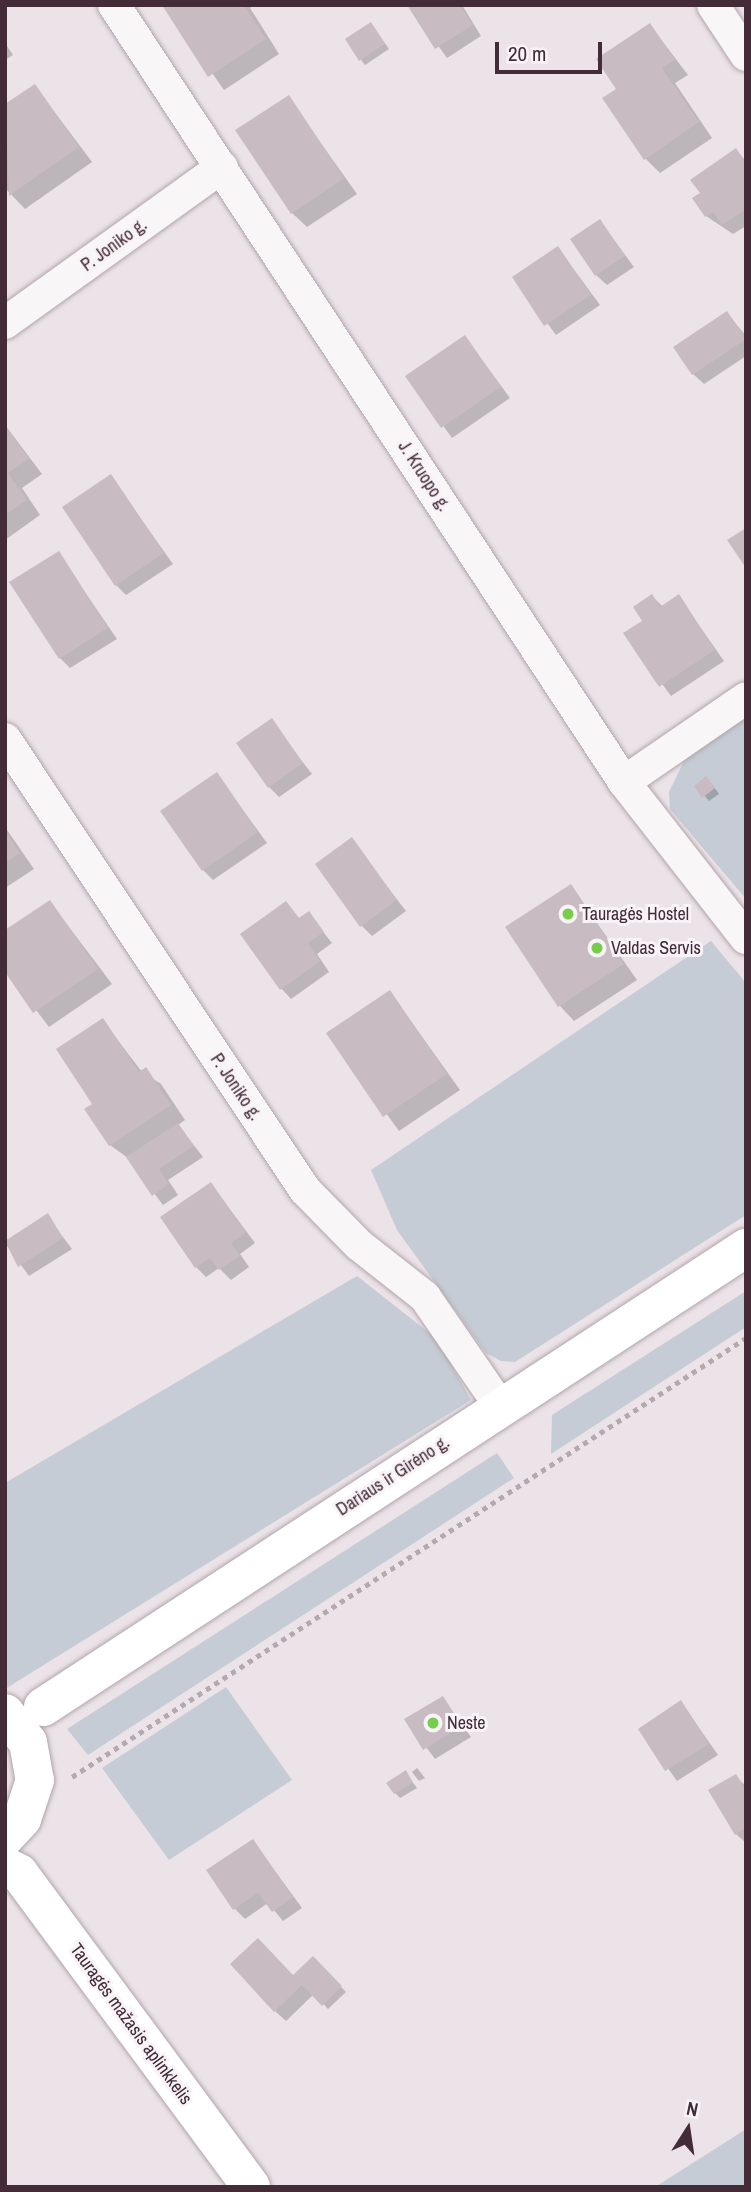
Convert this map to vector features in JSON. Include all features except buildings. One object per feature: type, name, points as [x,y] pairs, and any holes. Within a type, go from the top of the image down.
[{"type":"main road","name":"Dariaus ir Girėno g.","points":[[43,1707],[500,1406],[746,1248]]},
{"type":"main road","points":[[5,1706],[43,1707],[46,1772],[13,1828],[12,1870]]},
{"type":"main road","points":[[5,1713],[46,1772]]},
{"type":"main road","name":"Tauragės mažasis aplinkkelis","points":[[12,1870],[251,2187]]},
{"type":"street","name":"J. Kruopo g.","points":[[114,5],[624,782],[746,938]]},
{"type":"street","points":[[713,5],[746,55]]},
{"type":"street","name":"P. Joniko g.","points":[[5,323],[222,167]]},
{"type":"street","points":[[624,782],[746,698]]},
{"type":"street","name":"P. Joniko g.","points":[[5,739],[305,1190],[359,1245],[425,1297],[500,1406]]},
{"type":"path","points":[[46,1772],[746,1338]]},
{"type":"shaded area","points":[[746,715],[746,899],[670,809],[669,792],[684,761]]},
{"type":"shaded area","points":[[711,941],[746,983],[746,1215],[515,1362],[501,1361],[486,1353],[397,1230],[371,1170]]},
{"type":"shaded area","points":[[357,1276],[437,1339],[471,1400],[5,1689],[5,1483]]},
{"type":"shaded area","points":[[746,1291],[746,1327],[551,1454],[552,1415]]},
{"type":"shaded area","points":[[497,1453],[514,1478],[88,1755],[67,1729]]},
{"type":"shaded area","points":[[226,1687],[292,1780],[169,1860],[102,1768]]},
{"type":"shaded area","points":[[746,2129],[746,2187],[655,2187],[729,2140]]},
{"type":"place","name":"Tauragės Hostel","points":[[568,914]]},
{"type":"place","name":"Valdas Servis","points":[[597,948]]},
{"type":"place","name":"Neste","points":[[433,1723]]}]
